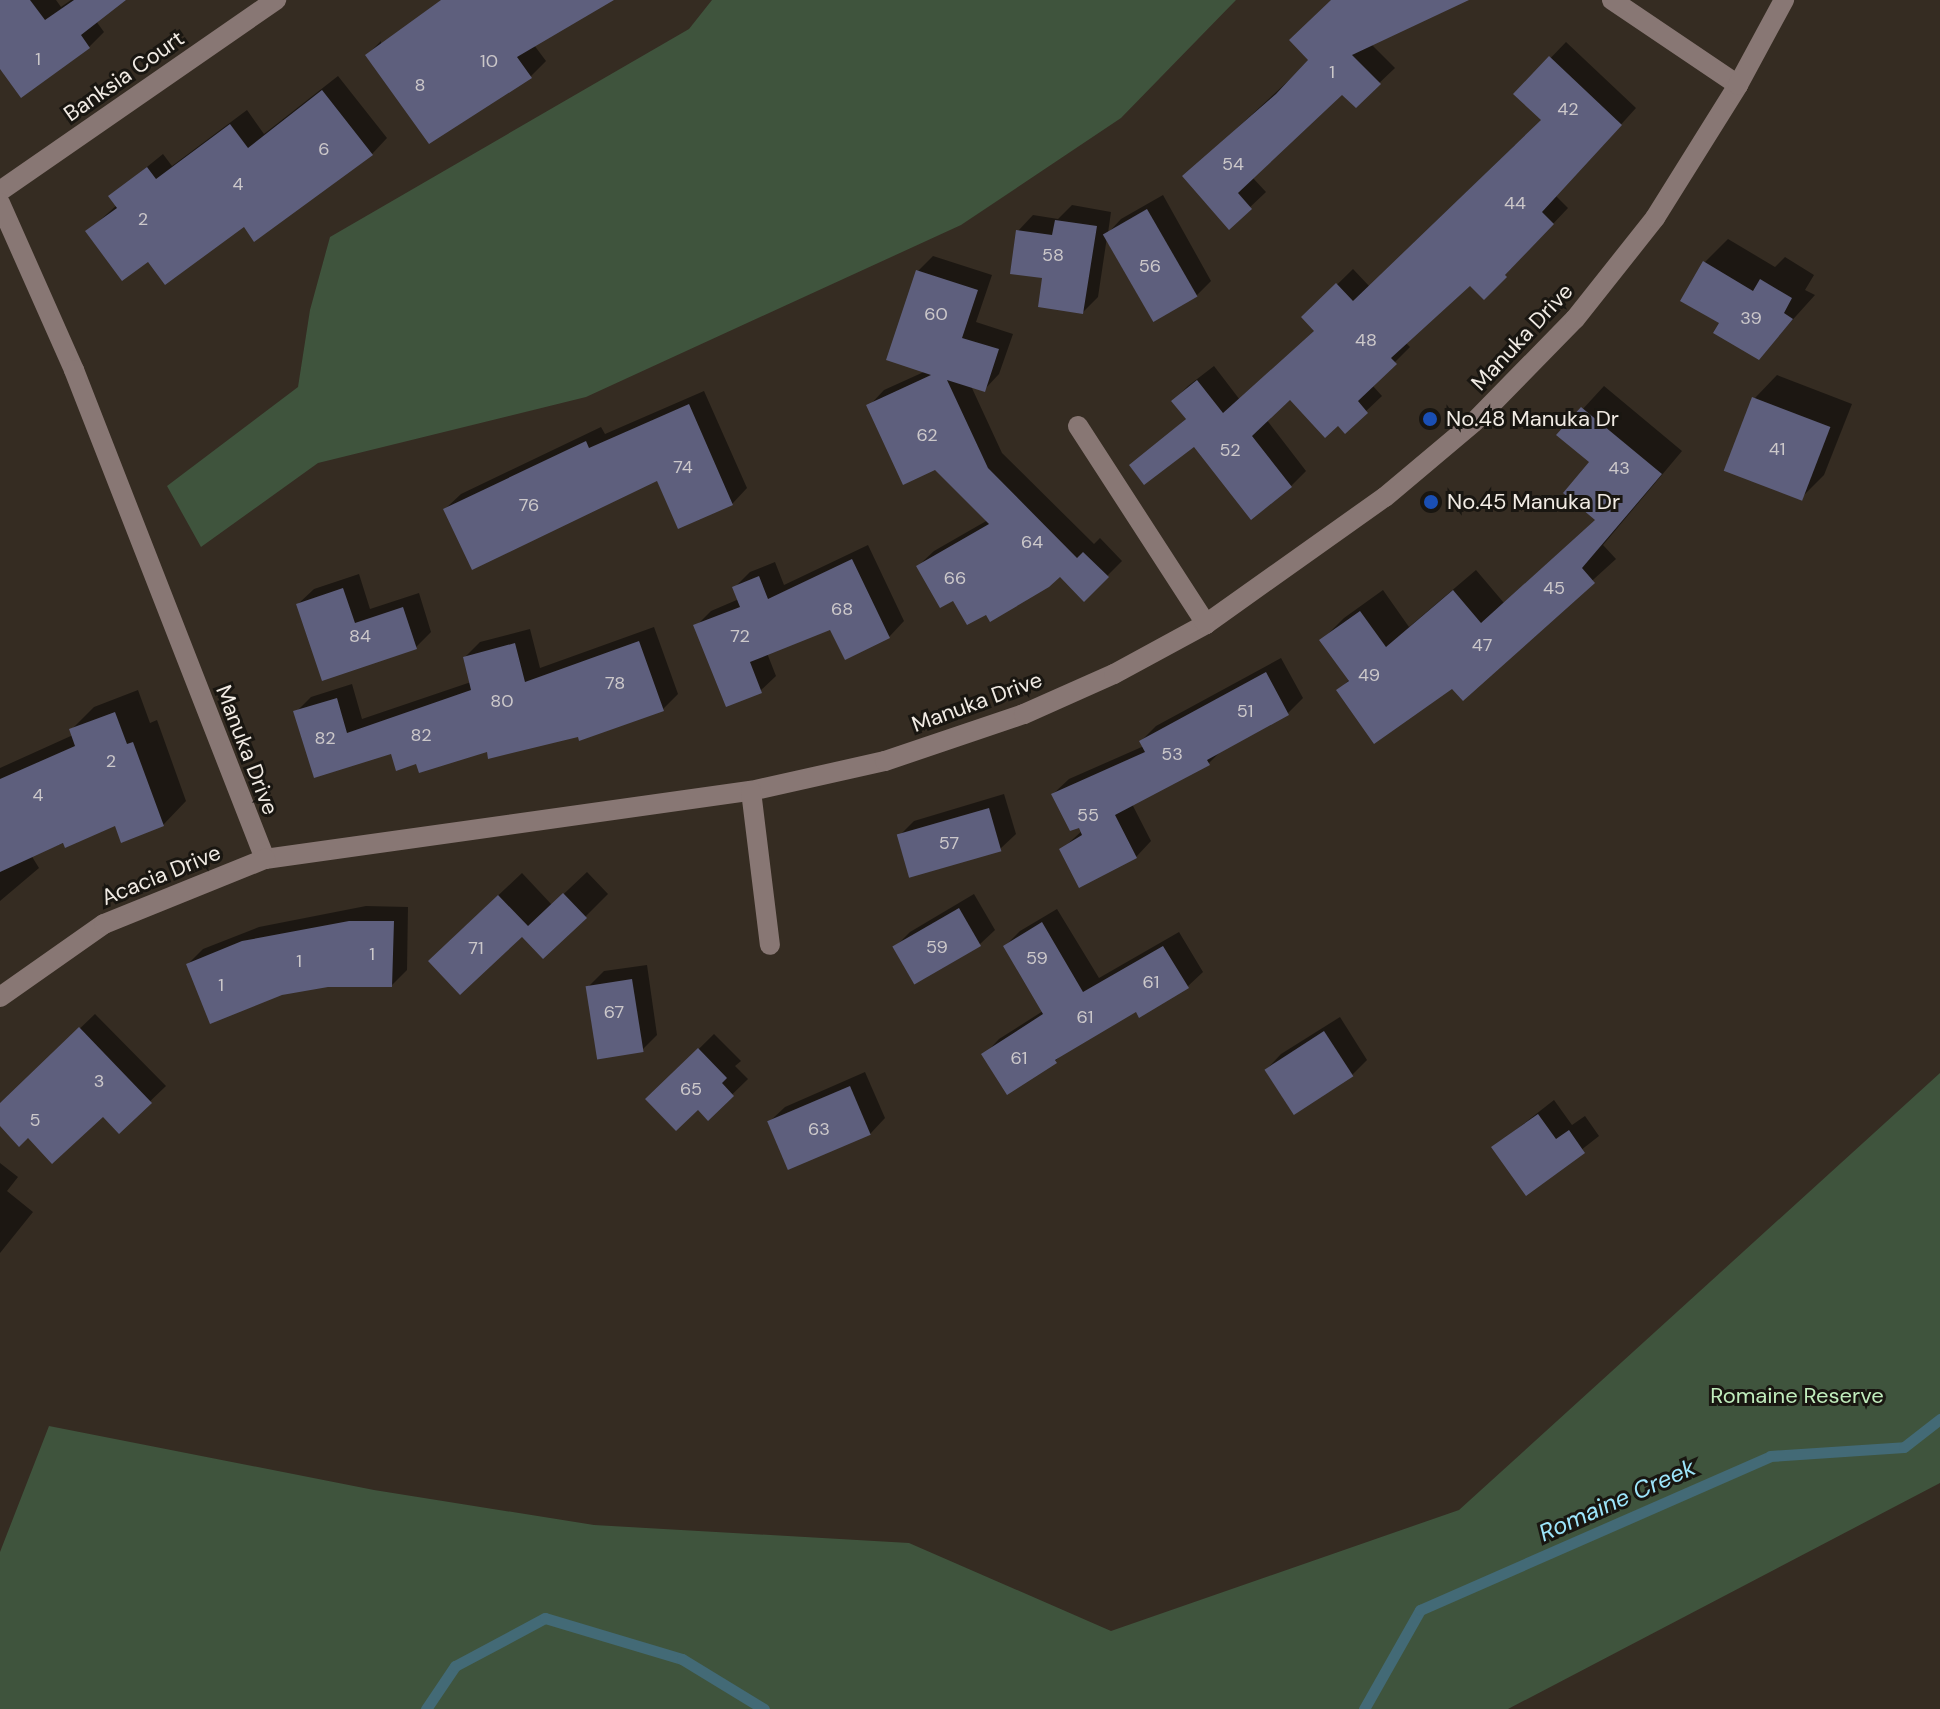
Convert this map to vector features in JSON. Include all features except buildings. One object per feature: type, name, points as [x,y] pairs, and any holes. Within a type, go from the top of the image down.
[{"type":"street","name":"Banksia Court","points":[[0,191],[276,0]]},
{"type":"street","points":[[1612,0],[1738,85]]},
{"type":"street","name":"Manuka Drive","points":[[0,203],[74,370],[265,859],[751,791],[885,761],[1024,714],[1114,674],[1206,624],[1385,497],[1474,422],[1575,319],[1655,218],[1738,85],[1784,0]]},
{"type":"street","points":[[1078,426],[1206,624]]},
{"type":"street","points":[[751,791],[770,945]]},
{"type":"street","name":"Acacia Drive","points":[[0,997],[104,924],[265,859]]},
{"type":"green space","points":[[712,0],[1236,0],[1121,118],[961,225],[586,397],[318,463],[201,547],[167,486],[298,387],[310,310],[330,237],[689,29]]},
{"type":"green space","name":"Romaine Reserve","points":[[1940,1073],[1940,1483],[1508,1709],[0,1709],[0,1552],[49,1426],[374,1490],[594,1525],[909,1543],[1111,1631],[1459,1510]]},
{"type":"waterway","name":"Romaine Creek","points":[[1364,1709],[1420,1610],[1770,1456],[1904,1447],[1940,1419]]},
{"type":"waterway","name":"Romaine Creek","points":[[426,1709],[455,1666],[545,1618],[682,1659],[764,1709]]},
{"type":"place","name":"No.48 Manuka Dr","points":[[1430,419]]},
{"type":"place","name":"No.45 Manuka Dr","points":[[1431,502]]}]
